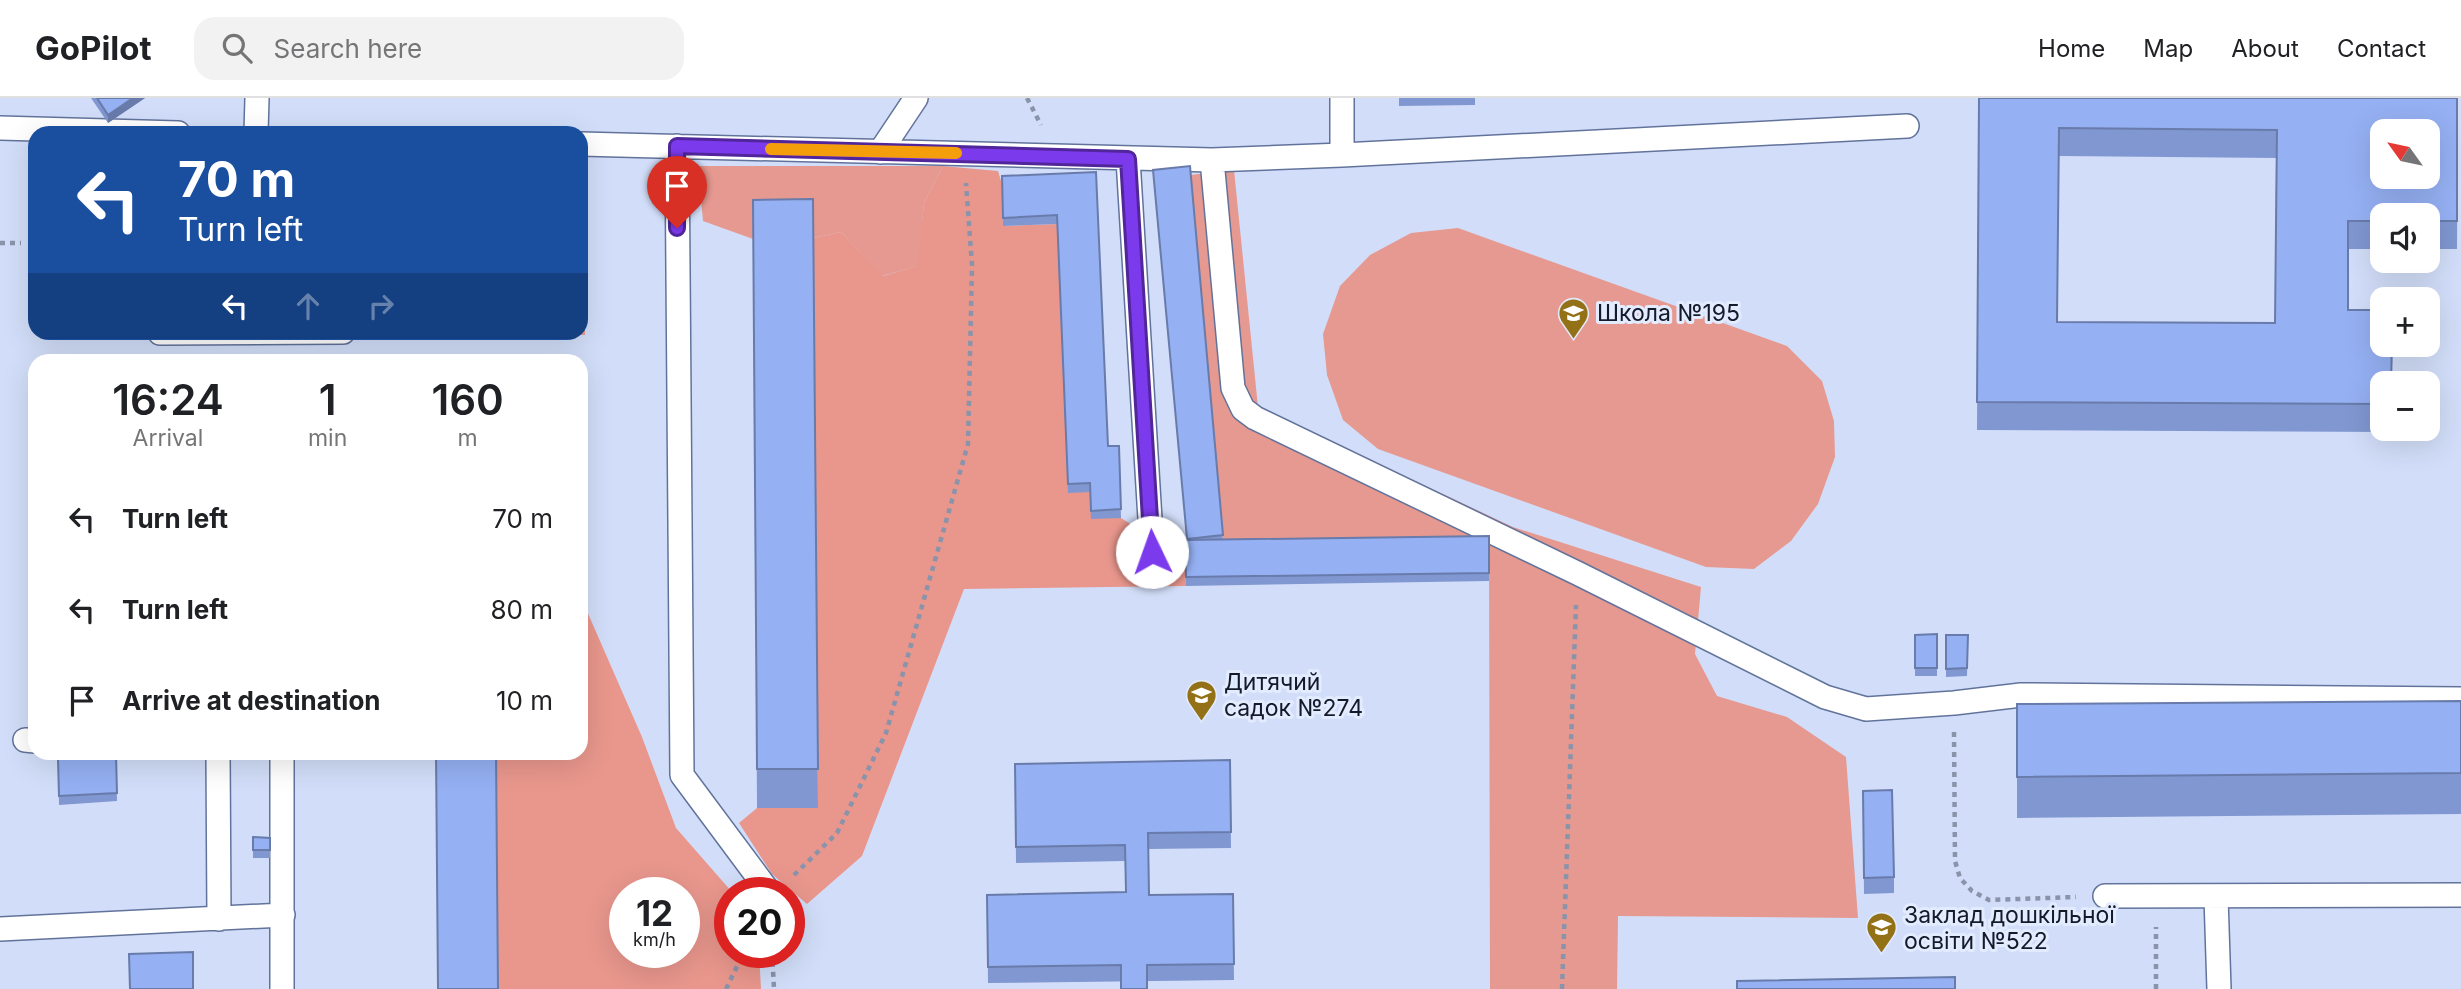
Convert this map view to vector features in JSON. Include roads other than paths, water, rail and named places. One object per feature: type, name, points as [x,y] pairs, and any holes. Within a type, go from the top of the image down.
[{"type":"lane","points":[[256,126],[257,98]]},
{"type":"lane","points":[[880,152],[916,98]]},
{"type":"lane","points":[[1342,98],[1342,155]]},
{"type":"lane","points":[[588,144],[1212,160],[1907,126]]},
{"type":"lane","points":[[0,128],[28,129]]},
{"type":"lane","points":[[677,146],[682,775],[758,877]]},
{"type":"lane","points":[[1128,159],[1152,552]]},
{"type":"lane","points":[[1212,160],[1233,388],[1242,409],[1255,418],[1825,696],[1844,704],[1875,709],[2021,695],[2461,699]]},
{"type":"lane","points":[[218,760],[219,919]]},
{"type":"lane","points":[[282,760],[282,989]]},
{"type":"lane","points":[[2105,896],[2461,895]]},
{"type":"lane","points":[[2216,897],[2219,989]]},
{"type":"lane","points":[[0,929],[283,915]]},
{"type":"place","name":"Школа №195","points":[[1574,340]]},
{"type":"place","name":"Дитячий садок №274","points":[[1201,722]]},
{"type":"place","name":"Заклад дошкільної освіти №522","points":[[1881,955]]}]
